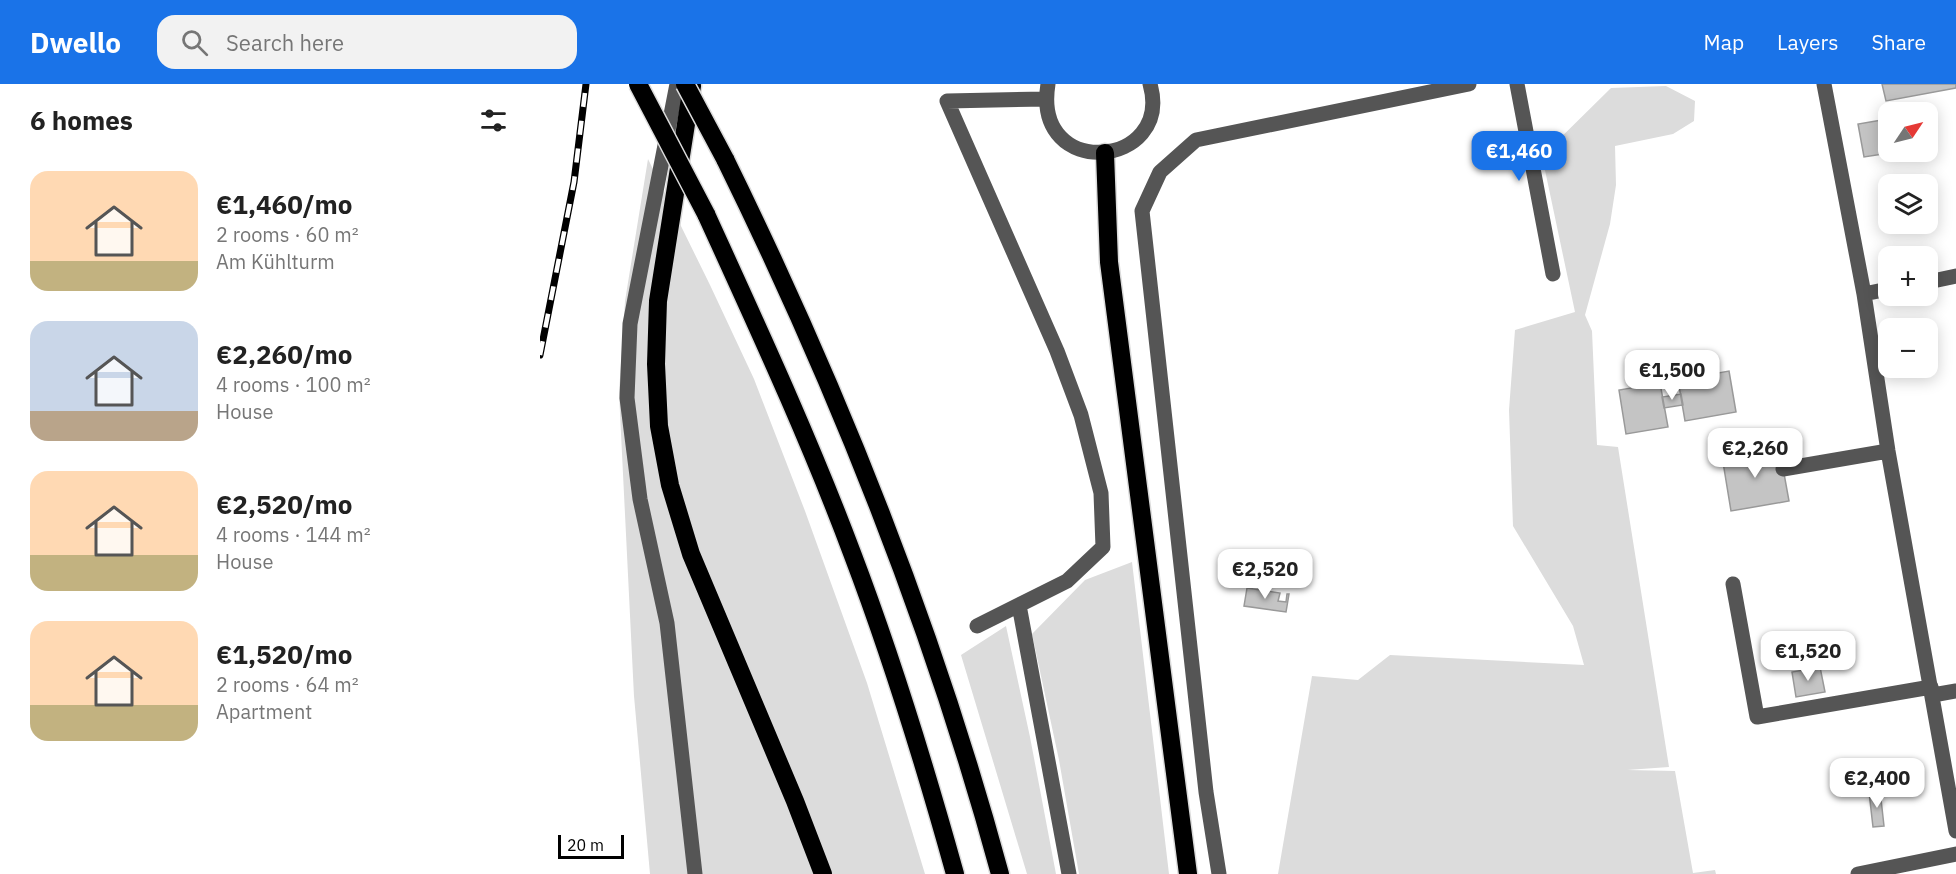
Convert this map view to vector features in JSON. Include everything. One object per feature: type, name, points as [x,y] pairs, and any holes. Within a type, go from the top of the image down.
[{"type":"highway","points":[[638,84],[706,214],[807,439],[853,554],[894,670],[955,874]]},
{"type":"highway","points":[[686,84],[725,159],[841,409],[887,528],[952,714],[1000,874]]},
{"type":"highway","points":[[693,84],[658,302],[656,364],[659,426],[670,485],[691,554],[795,801],[823,874]]},
{"type":"highway","points":[[1105,153],[1109,262],[1188,874]]},
{"type":"street","points":[[677,84],[630,324],[627,398],[639,499],[667,624],[694,874]]},
{"type":"street","points":[[977,626],[1067,581],[1103,547],[1101,493],[1081,415],[1057,351],[947,102],[1047,91],[1048,117],[1057,133],[1070,145],[1087,152],[1105,153],[1122,149],[1136,139],[1147,126],[1152,110],[1153,93],[1150,84]]},
{"type":"street","points":[[1219,874],[1206,792],[1142,210],[1160,172],[1196,140],[1469,84]]},
{"type":"street","points":[[1517,84],[1553,274]]},
{"type":"street","points":[[1824,84],[1864,294],[1888,451],[1956,831]]},
{"type":"street","points":[[1938,280],[1956,276]]},
{"type":"street","points":[[1864,294],[1878,291]]},
{"type":"street","points":[[1783,469],[1888,451]]},
{"type":"street","points":[[1733,585],[1757,717],[1932,691],[1956,691]]},
{"type":"street","points":[[1019,605],[1069,874]]},
{"type":"street","points":[[1858,874],[1956,854]]},
{"type":"shaded area","points":[[1666,86],[1695,101],[1694,121],[1673,134],[1615,146],[1616,185],[1610,224],[1585,315],[1592,331],[1597,445],[1618,447],[1669,767],[1627,770],[1675,771],[1693,873],[1715,870],[1716,874],[1278,874],[1312,676],[1358,680],[1390,655],[1584,665],[1573,626],[1513,526],[1509,410],[1515,330],[1575,312],[1542,156],[1611,88]]},
{"type":"shaded area","points":[[648,159],[754,379],[805,511],[867,683],[925,874],[650,874],[634,696],[619,393],[625,301]]},
{"type":"shaded area","points":[[1132,562],[1169,874],[1079,874],[1059,760],[1032,634],[1085,580]]},
{"type":"shaded area","points":[[1006,626],[1056,874],[1027,874],[961,655]]},
{"type":"building","points":[[1882,84],[1956,84],[1956,88],[1886,101]]},
{"type":"building","points":[[1878,121],[1878,155],[1864,157],[1858,124]]},
{"type":"building","points":[[1729,371],[1736,412],[1685,421],[1678,380]]},
{"type":"building","points":[[1660,383],[1668,427],[1626,434],[1619,390]]},
{"type":"building","points":[[1681,394],[1683,405],[1664,408],[1662,397]]},
{"type":"building","points":[[1779,446],[1789,501],[1731,511],[1722,456]]},
{"type":"building","points":[[1247,588],[1280,593],[1278,601],[1286,602],[1287,594],[1289,594],[1286,612],[1244,606]]},
{"type":"building","points":[[1820,667],[1825,692],[1796,697],[1792,672]]},
{"type":"building","points":[[1880,790],[1884,826],[1873,827],[1869,792]]},
{"type":"railway","points":[[540,355],[574,182],[586,84]]}]
